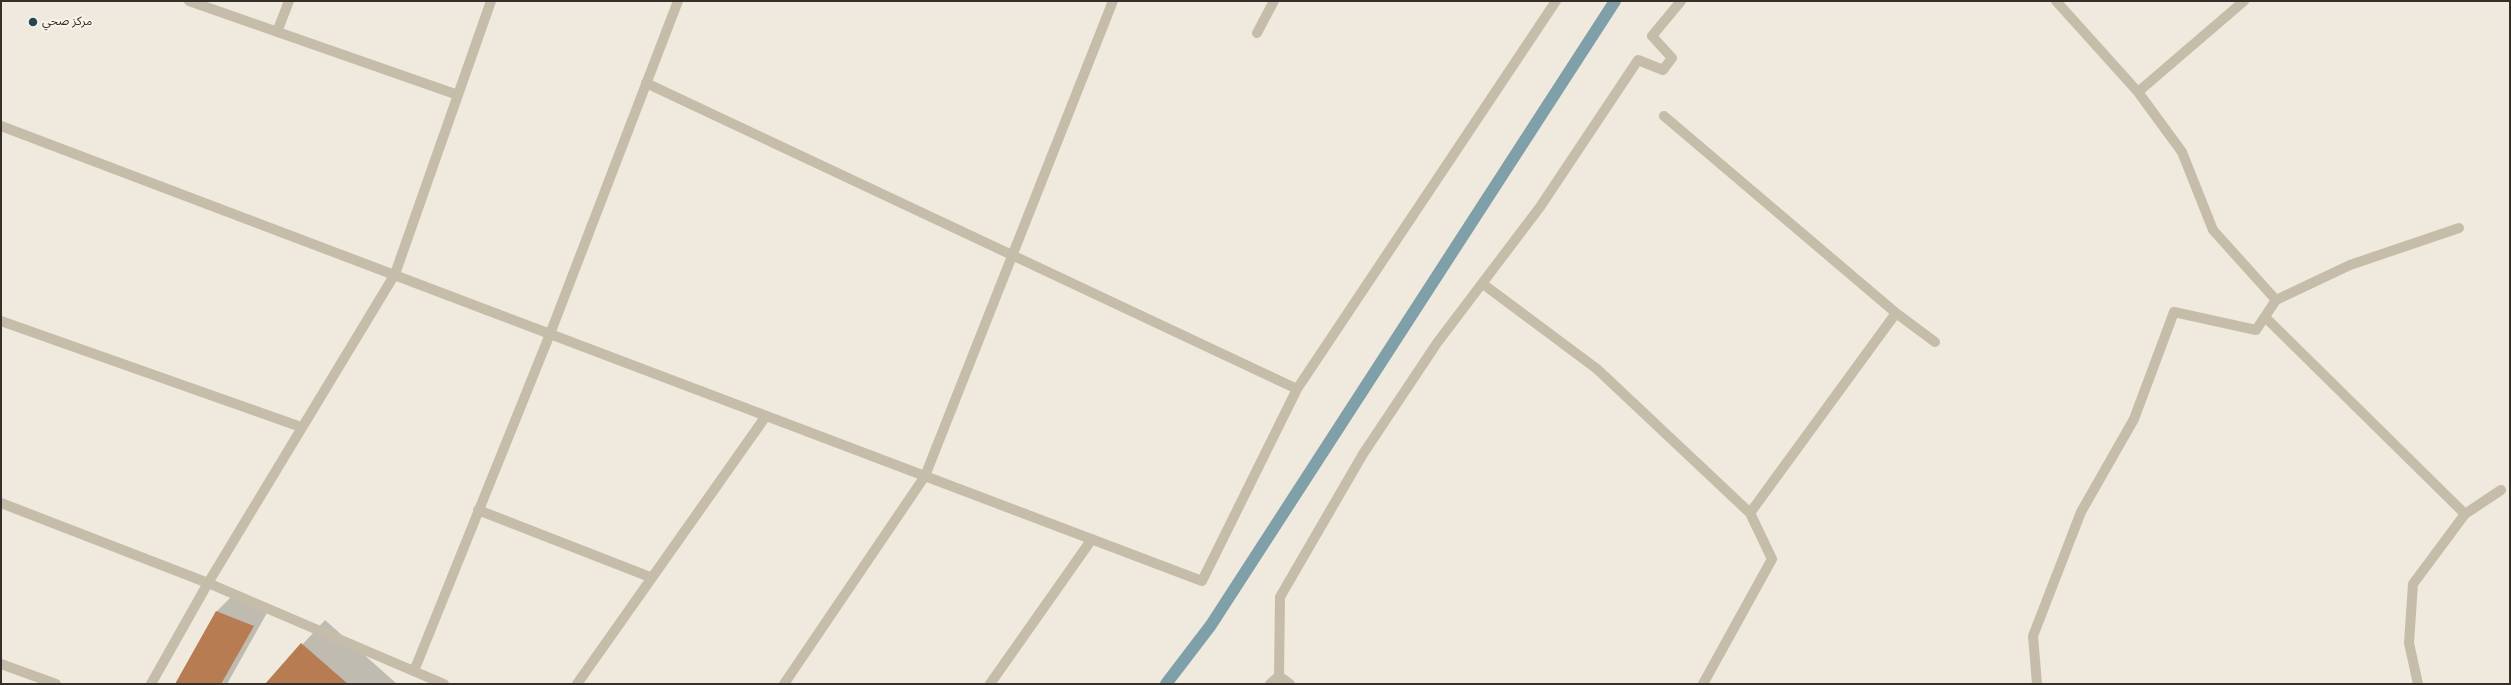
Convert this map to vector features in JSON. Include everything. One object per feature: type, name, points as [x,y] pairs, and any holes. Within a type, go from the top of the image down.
[{"type":"street","points":[[189,1],[458,95]]},
{"type":"street","points":[[277,32],[289,1]]},
{"type":"street","points":[[151,684],[208,583],[301,427],[395,274],[491,1]]},
{"type":"street","points":[[414,671],[550,334],[678,1]]},
{"type":"street","points":[[784,684],[925,476],[1011,255],[1113,1]]},
{"type":"street","points":[[1257,33],[1274,1]]},
{"type":"street","points":[[1,126],[1202,581],[1297,389],[1556,1]]},
{"type":"street","points":[[1270,684],[1279,676],[1280,597],[1363,454],[1437,343],[1540,207],[1638,60],[1663,70],[1672,58],[1652,36],[1681,1]]},
{"type":"street","points":[[2056,1],[2138,92],[2182,152],[2213,230],[2276,300]]},
{"type":"street","points":[[2138,92],[2244,1]]},
{"type":"street","points":[[646,83],[1297,389]]},
{"type":"street","points":[[1664,116],[1896,313],[1935,342]]},
{"type":"street","points":[[2036,684],[2034,636],[2081,512],[2134,420],[2174,312],[2256,330],[2276,300],[2350,265],[2459,228]]},
{"type":"street","points":[[1482,284],[1597,369],[1750,513],[1772,559],[1703,684]]},
{"type":"street","points":[[1750,513],[1896,313]]},
{"type":"street","points":[[2265,317],[2465,514]]},
{"type":"street","points":[[1,321],[301,427]]},
{"type":"street","points":[[577,684],[650,577],[766,416]]},
{"type":"street","points":[[2418,684],[2409,643],[2413,584],[2465,514],[2501,490]]},
{"type":"street","points":[[1,503],[208,583],[444,684]]},
{"type":"street","points":[[478,510],[650,577]]},
{"type":"street","points":[[990,684],[1092,539]]},
{"type":"street","points":[[1,664],[56,684]]},
{"type":"street","points":[[1279,676],[1290,684]]},
{"type":"building","points":[[216,611],[254,626],[221,684],[175,684]]},
{"type":"building","points":[[301,643],[348,684],[265,684]]},
{"type":"waterway","points":[[1166,684],[1211,625],[1615,1]]},
{"type":"place","name":"مركز صحي","points":[[33,22]]}]
